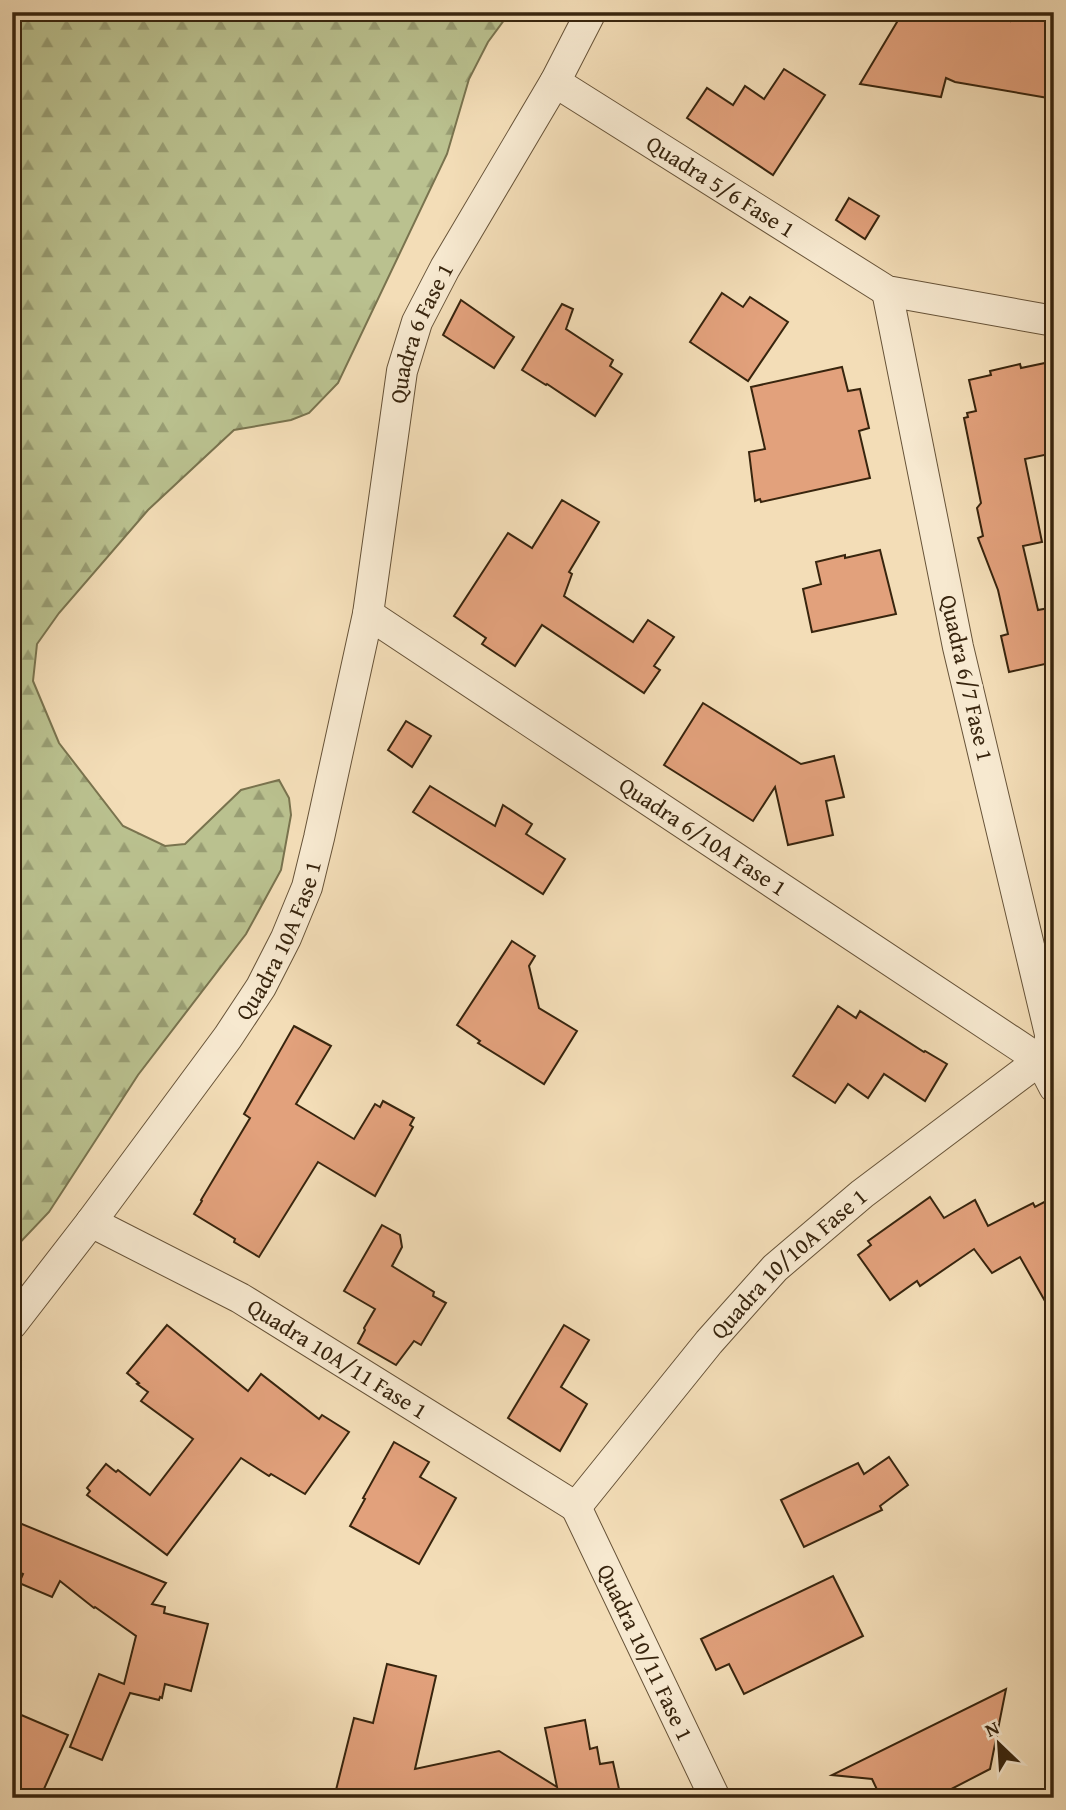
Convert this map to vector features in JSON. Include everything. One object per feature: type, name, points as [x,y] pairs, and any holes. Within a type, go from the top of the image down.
[{"type":"street","name":"Quadra 6 Fase 1","points":[[368,614],[402,371],[417,322],[445,268],[555,82],[591,12]]},
{"type":"street","name":"Quadra 5/6 Fase 1","points":[[555,82],[887,291]]},
{"type":"street","points":[[887,291],[1054,321]]},
{"type":"street","name":"Quadra 6/7 Fase 1","points":[[887,291],[958,647],[1050,1034],[1047,1052],[1040,1060]]},
{"type":"street","name":"Quadra 6/10A Fase 1","points":[[368,614],[1040,1060]]},
{"type":"street","name":"Quadra 10A Fase 1","points":[[12,1324],[92,1222],[228,1038],[261,987],[286,938],[307,887],[368,614]]},
{"type":"street","points":[[1040,1060],[1054,1087]]},
{"type":"street","name":"Quadra 10/10A Fase 1","points":[[576,1507],[709,1342],[775,1269],[862,1194],[1040,1060]]},
{"type":"street","name":"Quadra 10A/11 Fase 1","points":[[92,1222],[240,1298],[576,1507]]},
{"type":"street","name":"Quadra 10/11 Fase 1","points":[[576,1507],[715,1798]]},
{"type":"green space","points":[[12,12],[510,12],[488,42],[469,79],[447,154],[338,383],[309,413],[291,420],[234,430],[148,510],[59,613],[37,644],[33,681],[59,743],[123,826],[165,846],[185,844],[241,790],[279,780],[289,798],[291,815],[281,870],[246,934],[138,1075],[49,1212],[12,1251]]},
{"type":"building","points":[[903,12],[966,12],[1010,21],[1012,12],[1054,12],[1054,99],[955,82],[946,78],[941,97],[860,84]]},
{"type":"building","points":[[784,69],[825,95],[773,175],[687,118],[707,88],[733,105],[745,86],[764,99]]},
{"type":"building","points":[[849,198],[879,216],[865,239],[836,220]]},
{"type":"building","points":[[722,293],[743,307],[750,297],[788,322],[748,381],[690,342]]},
{"type":"building","points":[[461,300],[514,337],[494,368],[443,335]]},
{"type":"building","points":[[562,304],[573,309],[566,329],[613,360],[610,366],[622,374],[595,416],[522,370]]},
{"type":"building","points":[[1045,363],[1054,403],[1054,453],[1025,459],[1042,542],[1023,546],[1038,610],[1054,607],[1054,662],[1009,672],[1001,636],[1008,634],[998,590],[978,538],[983,536],[977,508],[981,503],[964,418],[968,417],[967,413],[976,411],[969,380],[991,375],[990,371],[1020,364],[1021,368]]},
{"type":"building","points":[[842,367],[848,391],[860,389],[869,428],[859,431],[870,478],[761,502],[760,499],[755,501],[749,452],[765,449],[751,387]]},
{"type":"building","points":[[562,500],[599,522],[569,572],[572,574],[564,596],[633,642],[648,620],[674,637],[654,666],[660,670],[644,693],[542,625],[515,666],[482,644],[486,638],[454,616],[508,533],[532,548]]},
{"type":"building","points":[[880,550],[896,614],[812,632],[803,589],[821,584],[816,562]]},
{"type":"building","points":[[703,703],[801,764],[834,756],[844,797],[826,801],[833,835],[788,845],[775,787],[753,821],[664,765]]},
{"type":"building","points":[[406,721],[431,736],[412,767],[388,750]]},
{"type":"building","points":[[430,786],[495,826],[503,805],[532,824],[526,834],[565,859],[543,894],[413,812]]},
{"type":"building","points":[[512,941],[535,956],[529,966],[539,1008],[577,1031],[544,1084],[478,1043],[480,1041],[457,1025]]},
{"type":"building","points":[[838,1006],[856,1018],[860,1011],[947,1064],[925,1101],[884,1074],[868,1098],[848,1084],[835,1103],[793,1076]]},
{"type":"building","points":[[294,1026],[331,1046],[296,1104],[354,1139],[375,1104],[380,1107],[383,1101],[414,1118],[410,1125],[413,1127],[375,1196],[318,1162],[259,1257],[194,1214],[250,1118],[244,1114]]},
{"type":"building","points":[[930,1197],[944,1218],[975,1200],[988,1226],[1033,1203],[1035,1207],[1054,1197],[1054,1317],[1020,1257],[992,1273],[974,1249],[920,1286],[917,1281],[890,1300],[858,1255],[871,1245],[868,1241]]},
{"type":"building","points":[[382,1225],[400,1235],[402,1247],[392,1266],[434,1292],[433,1296],[446,1303],[421,1345],[414,1341],[396,1365],[358,1343],[375,1309],[344,1291]]},
{"type":"building","points":[[167,1325],[248,1391],[261,1374],[319,1419],[322,1415],[349,1432],[305,1494],[241,1458],[167,1555],[87,1495],[90,1491],[87,1488],[106,1464],[150,1495],[193,1439],[141,1401],[148,1392],[127,1373]]},
{"type":"building","points":[[564,1325],[589,1340],[561,1387],[587,1404],[560,1451],[508,1418]]},
{"type":"building","points":[[394,1442],[429,1462],[420,1477],[456,1498],[419,1564],[350,1526]]},
{"type":"building","points":[[889,1457],[908,1485],[880,1506],[882,1510],[804,1547],[781,1500],[858,1463],[864,1474]]},
{"type":"building","points":[[12,1520],[166,1583],[152,1604],[165,1607],[164,1613],[208,1624],[191,1691],[165,1684],[162,1698],[159,1700],[130,1693],[102,1760],[70,1747],[99,1674],[124,1684],[136,1636],[60,1581],[52,1597],[19,1583],[23,1574],[12,1569]]},
{"type":"building","points":[[833,1576],[863,1636],[744,1694],[729,1664],[716,1670],[701,1639]]},
{"type":"building","points":[[387,1664],[436,1676],[415,1769],[499,1751],[557,1787],[545,1728],[585,1720],[590,1749],[597,1747],[600,1764],[613,1762],[621,1798],[334,1798],[354,1718],[373,1723]]},
{"type":"building","points":[[1006,1689],[990,1769],[934,1798],[881,1798],[872,1779],[832,1775]]},
{"type":"building","points":[[12,1711],[68,1735],[40,1798],[12,1798]]}]
